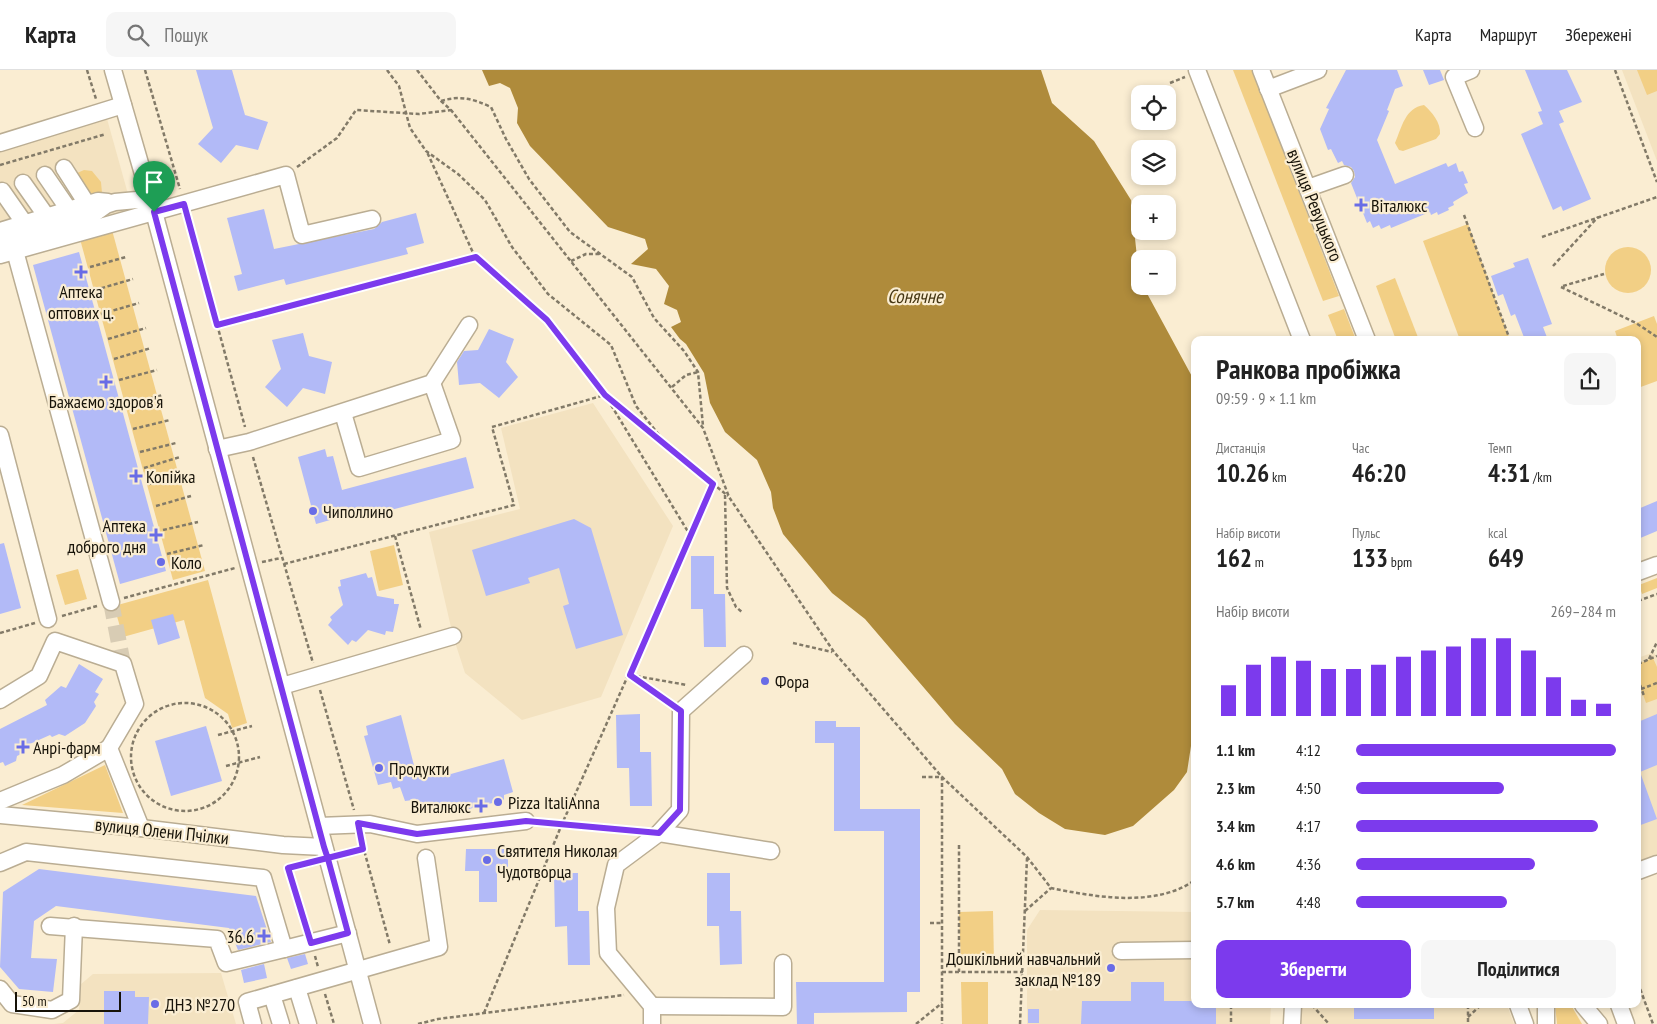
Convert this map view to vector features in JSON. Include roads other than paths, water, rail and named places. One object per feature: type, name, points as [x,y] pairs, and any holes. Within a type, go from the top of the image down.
[{"type":"street","points":[[113,70],[153,207],[372,1024]]},
{"type":"street","points":[[1197,70],[1300,336]]},
{"type":"street","name":"вулиця Ревуцького","points":[[1261,70],[1365,336]]},
{"type":"street","points":[[1268,89],[1318,70]]},
{"type":"street","points":[[1471,70],[1454,77],[1474,128]]},
{"type":"street","points":[[0,143],[122,105]]},
{"type":"street","points":[[64,168],[87,204]]},
{"type":"street","points":[[45,175],[68,210]]},
{"type":"street","points":[[110,602],[8,253],[153,207],[184,204],[286,175],[302,235],[372,219]]},
{"type":"street","points":[[1308,188],[1345,175]]},
{"type":"street","points":[[23,183],[46,217]]},
{"type":"street","points":[[2,190],[24,224]]},
{"type":"street","points":[[1,233],[98,201],[137,200],[153,207]]},
{"type":"street","points":[[1,233],[92,215],[106,205],[115,202]]},
{"type":"street","points":[[217,449],[249,442],[343,413],[432,382],[469,325]]},
{"type":"street","points":[[343,413],[359,468],[444,443],[452,440],[432,382]]},
{"type":"street","points":[[0,435],[48,619]]},
{"type":"street","points":[[1641,571],[1657,565]]},
{"type":"street","points":[[282,686],[317,678],[454,636]]},
{"type":"street","points":[[0,700],[39,676],[55,641],[123,664],[135,704],[110,748],[63,775],[0,801]]},
{"type":"street","points":[[744,655],[681,711],[680,810],[659,833],[616,865],[606,908],[608,954],[639,993],[652,1006],[783,1007],[782,962]]},
{"type":"street","points":[[110,748],[141,828]]},
{"type":"street","name":"вулиця Олени Пчілки","points":[[0,815],[141,828],[283,845],[326,853]]},
{"type":"street","points":[[318,826],[358,823],[417,834],[526,821]]},
{"type":"street","points":[[659,833],[771,852]]},
{"type":"street","points":[[0,863],[26,852],[263,878],[284,950]]},
{"type":"street","points":[[253,1024],[247,1002],[439,947],[426,858]]},
{"type":"street","points":[[1641,870],[1657,864]]},
{"type":"street","points":[[50,926],[74,926],[217,939],[226,963],[348,933]]},
{"type":"street","points":[[0,989],[12,1004],[52,1010],[70,1000],[74,926]]},
{"type":"street","points":[[1121,951],[1191,950]]},
{"type":"street","points":[[298,988],[308,1024]]},
{"type":"street","points":[[272,995],[281,1024]]},
{"type":"street","points":[[652,1006],[652,1024]]},
{"type":"street","points":[[1292,1024],[1293,1008]]},
{"type":"street","points":[[1519,1008],[1525,1024]]},
{"type":"street","points":[[1546,1008],[1546,1024]]},
{"type":"street","points":[[1586,1008],[1600,1024]]},
{"type":"street","points":[[1619,1008],[1626,1024]]},
{"type":"water","name":"Сонячне","points":[[482,70],[1041,70],[1052,103],[1094,141],[1131,200],[1131,240],[1135,240],[1136,250],[1131,250],[1131,295],[1148,295],[1191,375],[1191,746],[1187,772],[1174,790],[1133,826],[1105,835],[1065,829],[1039,813],[1015,794],[1002,769],[955,724],[865,619],[832,593],[783,534],[773,508],[771,492],[757,460],[725,432],[710,403],[704,373],[686,344],[671,327],[681,322],[677,310],[664,304],[669,286],[656,269],[631,264],[648,249],[645,239],[608,227],[530,146],[517,123],[518,108],[510,88],[500,83],[489,86]]},
{"type":"tunnel","points":[[111,602],[123,664]]},
{"type":"place","name":"Віталюкс","points":[[1361,205]]},
{"type":"place","name":"Аптека оптових ц.","points":[[81,272]]},
{"type":"place","name":"Бажаємо здоров'я","points":[[106,382]]},
{"type":"place","name":"Копійка","points":[[136,476]]},
{"type":"place","name":"Чиполлино","points":[[313,511]]},
{"type":"place","name":"Аптека доброго дня","points":[[156,535]]},
{"type":"place","name":"Коло","points":[[161,562]]},
{"type":"place","name":"Фора","points":[[765,681]]},
{"type":"place","name":"Анрі-фарм","points":[[23,747]]},
{"type":"place","name":"Продукти","points":[[379,768]]},
{"type":"place","name":"Pizza ItaliAnna","points":[[498,802]]},
{"type":"place","name":"Виталюкс","points":[[481,806]]},
{"type":"place","name":"Святителя Николая Чудотворца","points":[[487,860]]},
{"type":"place","name":"36.6","points":[[264,936]]},
{"type":"place","name":"Дошкільний навчальний заклад №189","points":[[1111,968]]},
{"type":"place","name":"ДНЗ №270","points":[[155,1004]]}]
